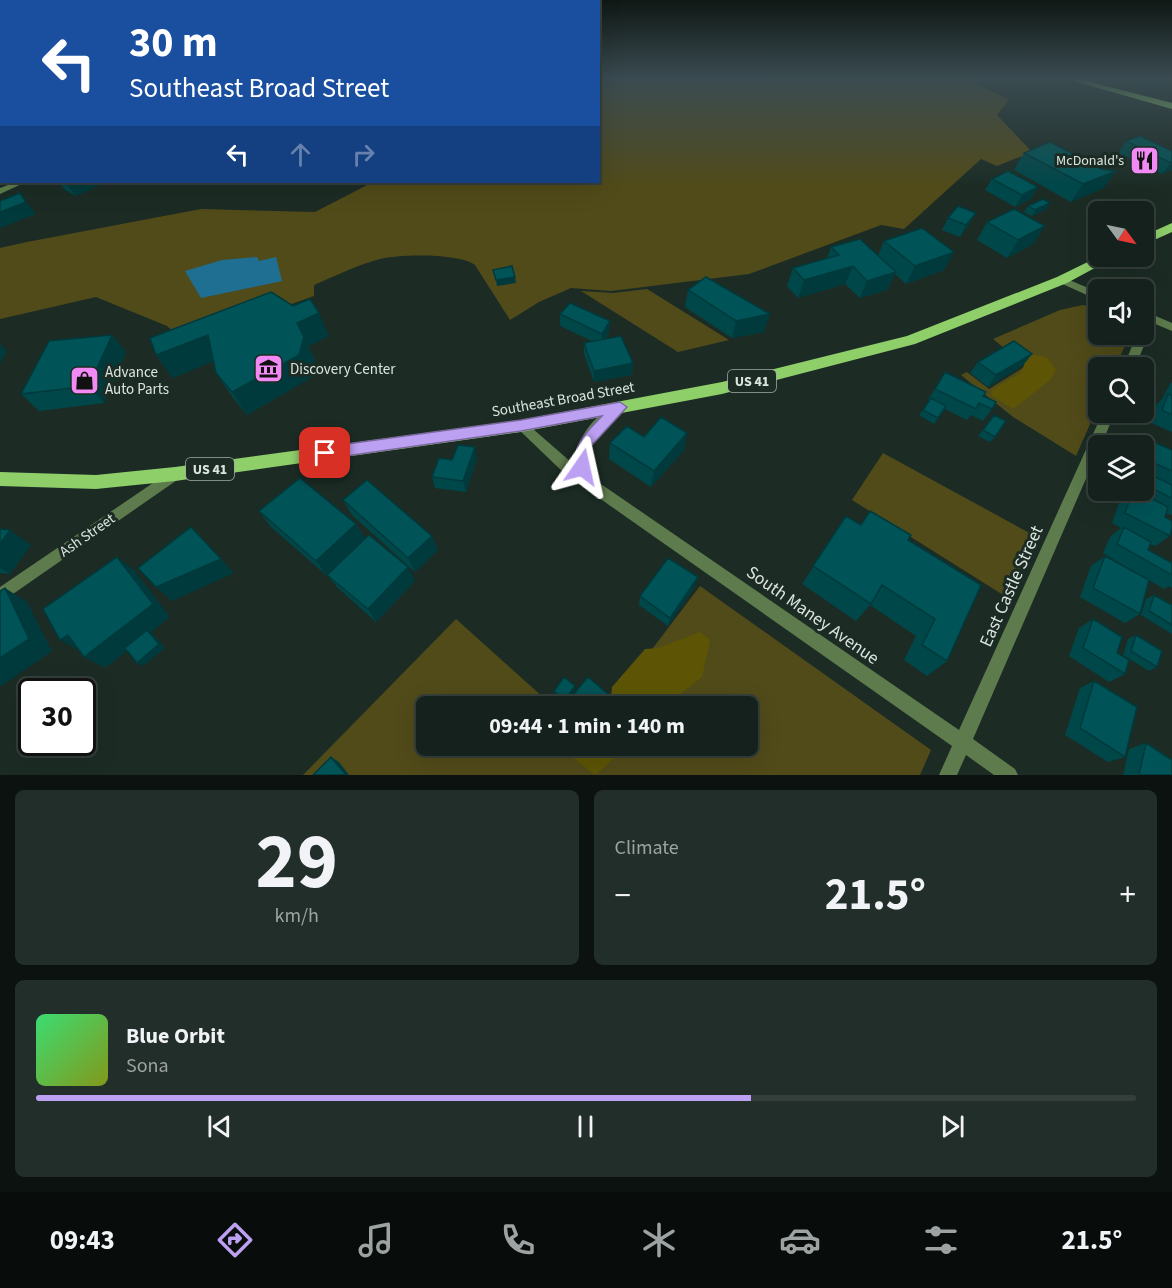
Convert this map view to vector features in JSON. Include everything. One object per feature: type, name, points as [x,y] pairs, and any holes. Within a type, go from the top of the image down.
[{"type":"main road","points":[[1154,236],[1172,227]]},
{"type":"main road","name":"Southeast Broad Street","points":[[0,479],[96,482],[175,474],[521,426],[722,388],[910,340],[1062,280],[1089,267]]},
{"type":"street","points":[[0,191],[20,183]]},
{"type":"street","points":[[1062,280],[1088,292]]},
{"type":"street","points":[[1154,319],[1172,327]]},
{"type":"street","name":"South Maney Avenue","points":[[596,488],[582,467],[581,453],[585,443],[596,430],[620,407]]},
{"type":"street","name":"East Castle Street","points":[[948,775],[1104,423]]},
{"type":"street","name":"South Maney Avenue","points":[[521,426],[570,470],[1009,775]]},
{"type":"street","name":"Ash Street","points":[[0,596],[175,474]]},
{"type":"shaded area","points":[[600,114],[998,114],[1032,152],[997,166],[981,159],[904,229],[881,225],[749,274],[611,291],[571,288],[539,302],[510,320],[475,265],[456,258],[415,256],[380,259],[355,267],[314,285],[314,296],[186,342],[167,326],[96,297],[0,319],[0,248],[201,209],[315,212],[371,183],[600,183]]},
{"type":"shaded area","points":[[647,289],[729,340],[678,352],[581,291],[613,293]]},
{"type":"shaded area","points":[[1083,305],[1088,306],[1088,345],[1125,345],[1120,357],[1088,357],[1088,423],[1091,423],[1076,456],[1013,417],[961,375],[967,372],[989,389],[1026,366],[993,339],[1060,310]]},
{"type":"shaded area","points":[[1030,354],[1046,357],[1056,370],[1050,380],[1013,409],[991,395],[992,390],[1020,373]]},
{"type":"shaded area","points":[[883,453],[1035,536],[1008,598],[852,500]]},
{"type":"shaded area","points":[[700,586],[931,750],[920,775],[303,775],[456,619],[542,696],[416,696],[416,756],[758,756],[758,696],[617,696]]},
{"type":"shaded area","points":[[700,632],[710,640],[702,677],[678,696],[611,696],[612,687],[645,649],[659,648]]},
{"type":"shaded area","points":[[571,756],[617,756],[595,775]]},
{"type":"water","points":[[257,257],[259,261],[276,257],[282,281],[201,298],[185,271],[222,260]]},
{"type":"building","points":[[1140,136],[1172,151],[1172,162],[1126,141]]},
{"type":"building","points":[[1050,142],[1101,169],[1116,171],[1083,184],[1024,153]]},
{"type":"building","points":[[1008,171],[1038,187],[1022,195],[992,179]]},
{"type":"building","points":[[20,193],[26,202],[0,212],[0,201]]},
{"type":"building","points":[[1043,199],[1050,203],[1035,210],[1028,206]]},
{"type":"building","points":[[958,206],[976,213],[966,225],[948,218]]},
{"type":"building","points":[[1014,209],[1045,226],[1018,240],[987,222]]},
{"type":"building","points":[[922,228],[954,252],[915,266],[884,241]]},
{"type":"building","points":[[860,239],[896,272],[867,281],[853,266],[804,280],[793,268],[839,255],[831,247]]},
{"type":"building","points":[[512,266],[515,277],[496,280],[493,270]]},
{"type":"building","points":[[706,277],[770,314],[736,321],[688,290]]},
{"type":"building","points":[[271,292],[293,306],[310,299],[319,313],[297,323],[304,337],[299,355],[232,392],[216,373],[208,335],[156,355],[150,338]]},
{"type":"building","points":[[570,303],[610,321],[602,334],[560,314]]},
{"type":"building","points":[[112,335],[89,386],[21,394],[49,341]]},
{"type":"building","points":[[621,336],[633,363],[594,371],[584,343]]},
{"type":"building","points":[[1014,341],[1032,354],[996,375],[978,362]]},
{"type":"building","points":[[945,372],[986,392],[983,396],[996,402],[992,409],[979,403],[976,409],[935,389]]},
{"type":"building","points":[[1168,394],[1172,396],[1172,415],[1162,410]]},
{"type":"building","points":[[931,398],[946,406],[938,418],[923,410]]},
{"type":"building","points":[[994,415],[1006,421],[995,437],[983,430]]},
{"type":"building","points":[[661,417],[687,433],[654,471],[610,443],[627,426],[644,437]]},
{"type":"building","points":[[1154,442],[1172,450],[1172,471],[1154,463]]},
{"type":"building","points":[[458,445],[475,447],[463,481],[432,477],[439,458],[452,460]]},
{"type":"building","points":[[1154,476],[1172,485],[1172,498],[1154,489]]},
{"type":"building","points":[[300,478],[356,524],[316,561],[259,511]]},
{"type":"building","points":[[367,480],[432,536],[408,558],[343,500]]},
{"type":"building","points":[[1154,500],[1168,507],[1165,517],[1172,521],[1170,536],[1125,513],[1129,501]]},
{"type":"building","points":[[870,511],[911,535],[908,540],[981,585],[947,661],[922,645],[935,619],[882,585],[871,604],[813,566],[846,516],[861,525]]},
{"type":"building","points":[[191,527],[221,559],[156,587],[138,568]]},
{"type":"building","points":[[1124,527],[1151,542],[1148,550],[1172,563],[1172,575],[1117,544]]},
{"type":"building","points":[[0,529],[10,530],[0,544]]},
{"type":"building","points":[[369,535],[408,567],[368,609],[327,575]]},
{"type":"building","points":[[1105,556],[1149,580],[1140,614],[1093,588]]},
{"type":"building","points":[[117,557],[153,604],[84,657],[68,635],[60,640],[43,609]]},
{"type":"building","points":[[668,558],[698,577],[670,618],[640,596]]},
{"type":"building","points":[[5,588],[29,639],[0,658],[0,591]]},
{"type":"building","points":[[1154,595],[1172,605],[1172,625],[1149,611]]},
{"type":"building","points":[[1093,619],[1122,637],[1117,653],[1129,660],[1125,674],[1083,648]]},
{"type":"building","points":[[147,630],[159,644],[137,663],[125,648]]},
{"type":"building","points":[[1136,635],[1162,651],[1157,667],[1131,651]]},
{"type":"building","points":[[564,677],[575,686],[568,696],[560,696],[554,691]]},
{"type":"building","points":[[588,677],[608,694],[606,696],[572,696]]},
{"type":"building","points":[[1094,681],[1137,707],[1125,757],[1080,728]]},
{"type":"building","points":[[1146,743],[1172,760],[1172,775],[1139,775]]},
{"type":"building","points":[[331,757],[346,775],[313,775]]},
{"type":"place","name":"McDonald's","points":[[1145,160]]},
{"type":"place","name":"Discovery Center","points":[[269,369]]},
{"type":"place","name":"Advance Auto Parts","points":[[84,381]]},
{"type":"route","points":[[325,453],[521,426],[620,407],[585,443],[581,453],[582,467]]}]
